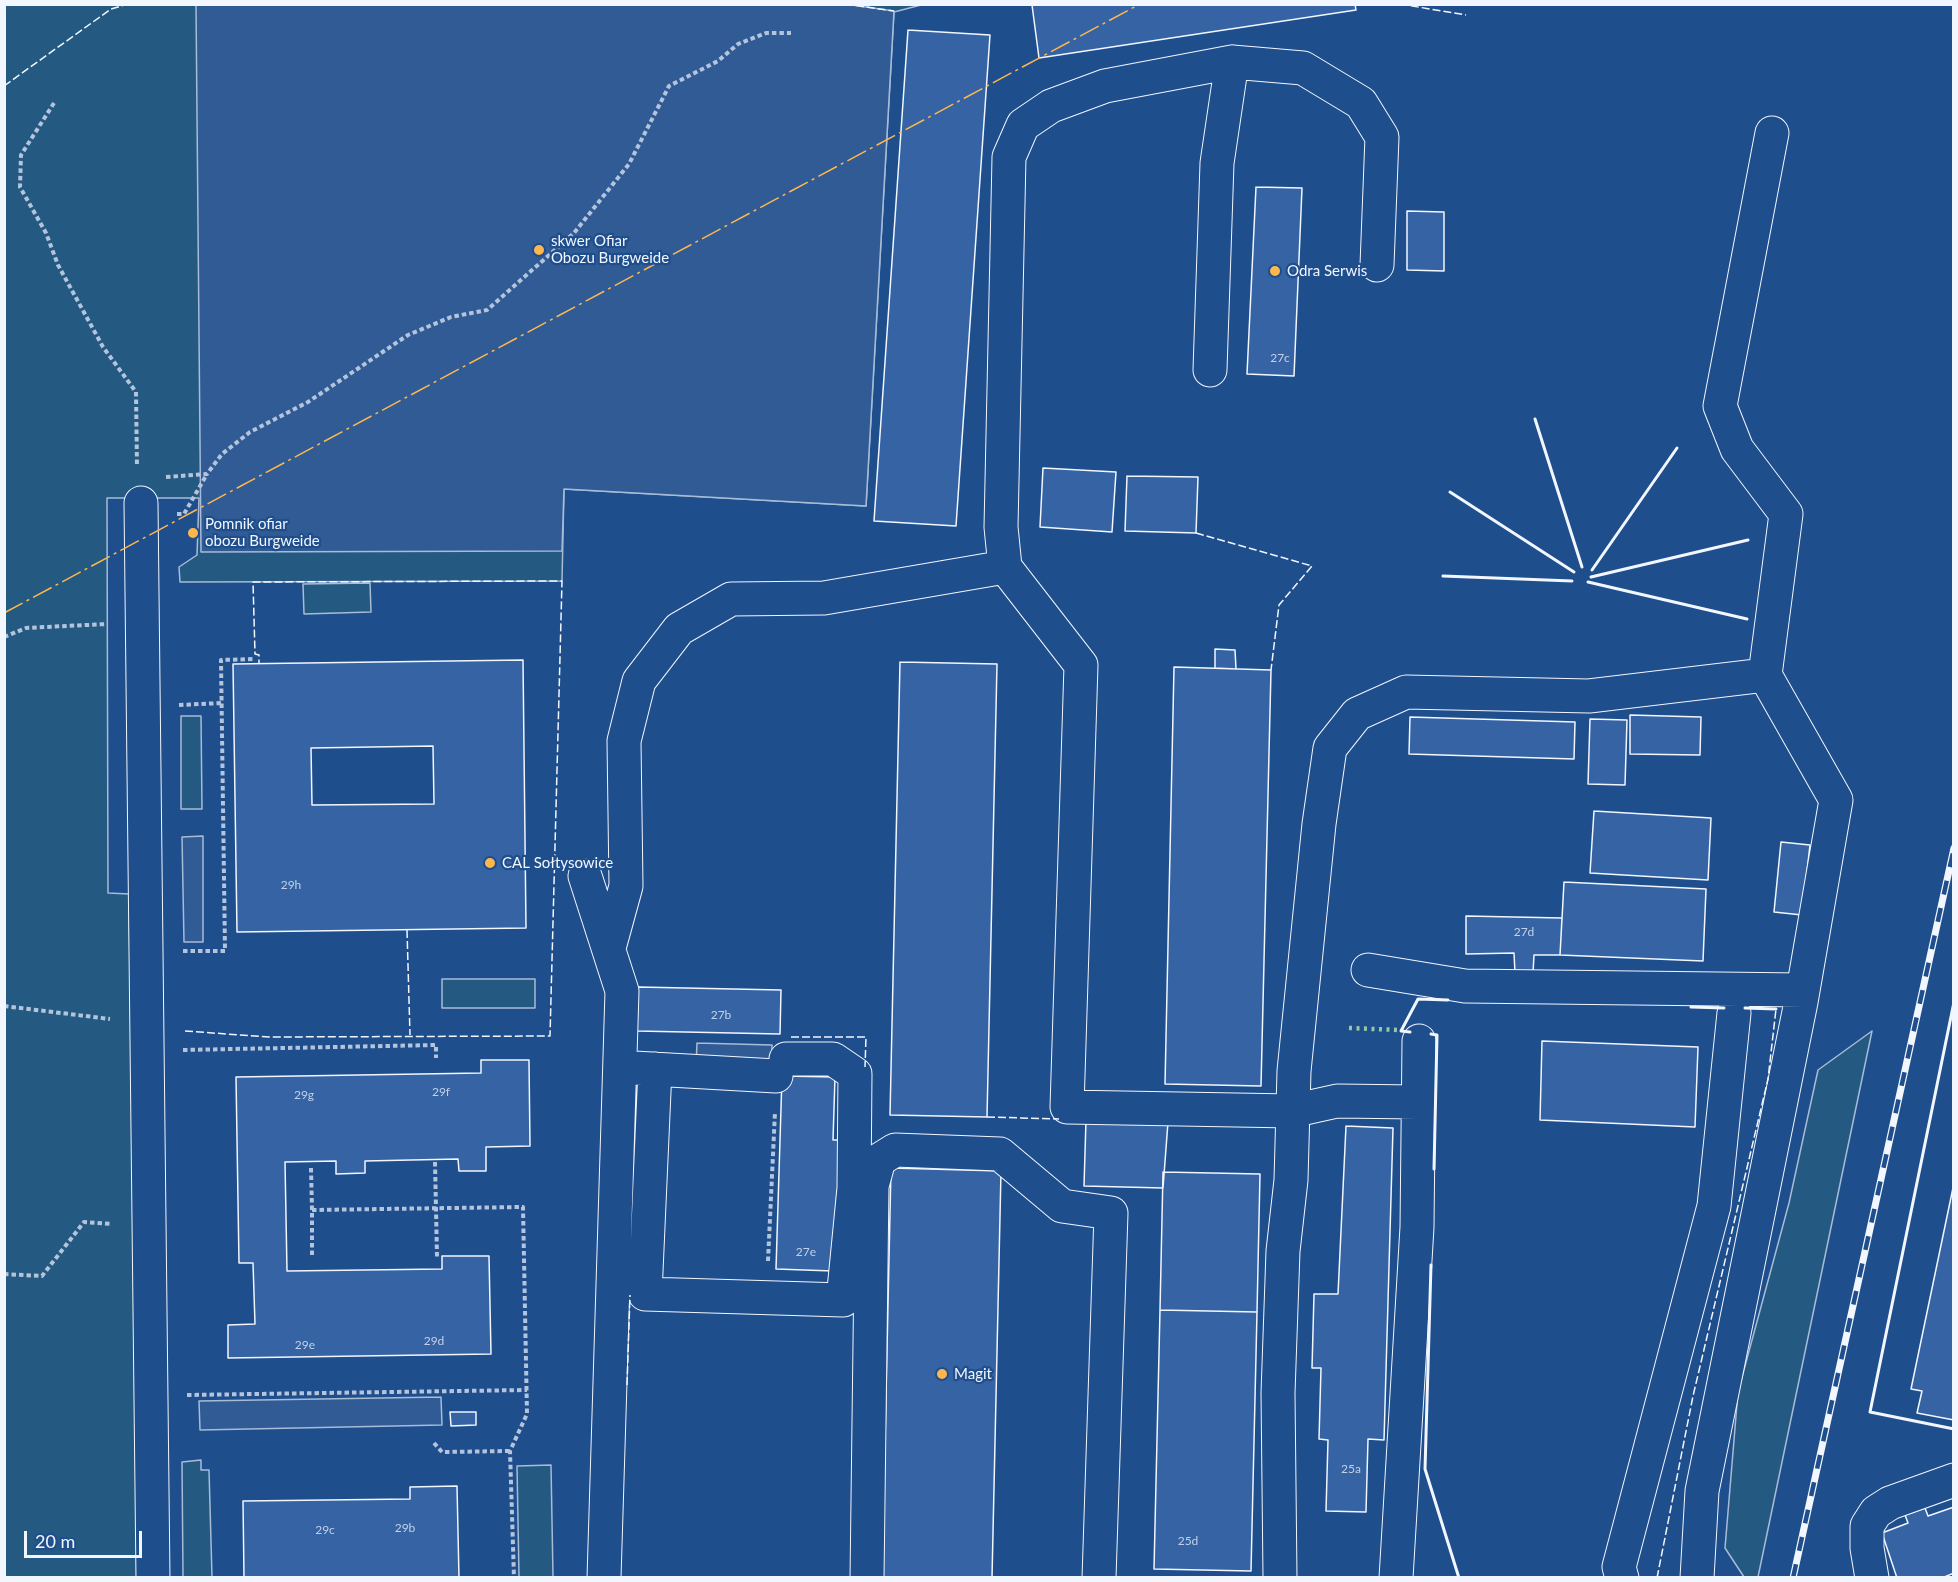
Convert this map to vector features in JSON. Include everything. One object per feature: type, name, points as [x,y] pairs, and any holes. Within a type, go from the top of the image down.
[{"type":"lane","points":[[1210,370],[1218,163],[1232,62]]},
{"type":"lane","points":[[1377,265],[1382,137],[1361,103],[1303,68],[1232,62],[1105,86],[1051,106],[1023,125],[1009,157],[1001,526],[1005,567],[1081,665],[1067,1107],[1292,1111],[1337,1101],[1418,1102]]},
{"type":"lane","points":[[1697,1578],[1702,1491],[1713,1428],[1803,990],[1836,800],[1765,675],[1786,514],[1737,449],[1720,406],[1772,133]]},
{"type":"lane","points":[[140,491],[153,1578]]},
{"type":"lane","points":[[609,948],[626,886],[624,741],[639,681],[679,629],[731,599],[824,598],[1005,567]]},
{"type":"lane","points":[[1280,1578],[1278,1393],[1283,1251],[1291,1180],[1292,1111],[1301,985],[1330,748],[1357,714],[1406,692],[1589,696],[1765,675]]},
{"type":"lane","points":[[585,876],[622,991],[604,1578]]},
{"type":"lane","points":[[1368,970],[1465,986],[1803,990]]},
{"type":"lane","points":[[1622,1578],[1619,1567],[1714,1206],[1734,1013]]},
{"type":"lane","points":[[1396,1578],[1417,1227],[1419,1041]]},
{"type":"lane","points":[[620,1067],[655,1069],[781,1067],[832,1059],[855,1074],[854,1188],[843,1300],[645,1294],[655,1069]]},
{"type":"lane","points":[[867,1578],[873,1186],[879,1160],[895,1150],[1000,1154],[1062,1206],[1110,1213],[1099,1578]]},
{"type":"lane","points":[[1872,1578],[1867,1548],[1867,1526],[1876,1512],[1890,1503],[1953,1480]]},
{"type":"path","points":[[174,514],[184,514],[207,474],[222,454],[250,432],[309,402],[408,335],[451,317],[487,310],[574,233],[628,164],[669,86],[718,61],[738,44],[766,33],[791,33]]},
{"type":"path","points":[[54,103],[21,155],[20,187],[46,233],[58,266],[103,347],[136,392],[135,446],[140,491],[207,474]]},
{"type":"path","points":[[4,637],[26,628],[142,623]]},
{"type":"path","points":[[146,951],[225,951],[221,660],[254,659]]},
{"type":"path","points":[[177,705],[222,703]]},
{"type":"path","points":[[4,1006],[104,1019],[147,1019]]},
{"type":"path","points":[[178,1050],[436,1045],[436,1058]]},
{"type":"path","points":[[768,1272],[781,1067]]},
{"type":"path","points":[[435,1162],[437,1257]]},
{"type":"path","points":[[311,1168],[312,1255]]},
{"type":"path","points":[[312,1210],[523,1207],[527,1414],[510,1451],[514,1578]]},
{"type":"path","points":[[4,1274],[42,1276],[84,1222]]},
{"type":"path","points":[[186,1395],[527,1390]]},
{"type":"path","points":[[434,1443],[441,1452],[510,1451]]},
{"type":"shaded area","name":"skwer Ofiar Obozu Burgweide","points":[[845,4],[894,11],[866,506],[564,489],[562,551],[201,552],[196,5]]},
{"type":"shaded area","name":"skwer Ofiar Obozu Burgweide","points":[[5,5],[921,5],[894,12],[866,506],[564,489],[562,581],[180,582],[179,567],[197,555],[199,498],[107,498],[108,893],[129,894],[138,1577],[5,1578]]},
{"type":"shaded area","points":[[370,583],[371,612],[304,614],[303,584]]},
{"type":"shaded area","points":[[181,716],[201,716],[202,809],[181,809]]},
{"type":"shaded area","points":[[203,836],[203,942],[184,942],[182,837]]},
{"type":"shaded area","points":[[442,979],[535,979],[535,1008],[442,1008]]},
{"type":"shaded area","points":[[1872,1031],[1758,1577],[1744,1577],[1725,1548],[1738,1392],[1789,1203],[1818,1070]]},
{"type":"shaded area","points":[[697,1043],[772,1045],[772,1068],[696,1065]]},
{"type":"shaded area","points":[[441,1397],[442,1425],[200,1430],[199,1401]]},
{"type":"shaded area","points":[[201,1460],[201,1470],[209,1470],[212,1577],[183,1577],[182,1462]]},
{"type":"shaded area","points":[[551,1465],[553,1577],[519,1577],[517,1466]]},
{"type":"building","points":[[1355,4],[1356,10],[1039,58],[1032,5]]},
{"type":"building","points":[[908,30],[990,35],[956,526],[874,521]]},
{"type":"building","points":[[1256,187],[1302,188],[1294,376],[1247,374]]},
{"type":"building","points":[[1407,211],[1444,212],[1444,271],[1407,270]]},
{"type":"building","points":[[1043,468],[1116,472],[1112,532],[1040,527]]},
{"type":"building","points":[[1127,476],[1198,477],[1196,533],[1125,531]]},
{"type":"building","points":[[1215,649],[1235,650],[1236,669],[1215,668]]},
{"type":"building","points":[[523,660],[526,928],[237,932],[233,664]],"holes":[[[433,746],[434,804],[312,805],[311,748]]]},
{"type":"building","points":[[900,662],[997,664],[987,1117],[890,1115]]},
{"type":"building","points":[[1174,667],[1271,670],[1261,1086],[1165,1084]]},
{"type":"building","points":[[1630,715],[1701,717],[1700,755],[1630,754]]},
{"type":"building","points":[[1410,717],[1575,722],[1574,759],[1409,754]]},
{"type":"building","points":[[1590,719],[1627,720],[1625,785],[1588,784]]},
{"type":"building","points":[[1594,811],[1711,818],[1708,880],[1590,873]]},
{"type":"building","points":[[1781,842],[1810,845],[1802,915],[1774,912]]},
{"type":"building","points":[[1564,882],[1706,889],[1703,961],[1560,955]]},
{"type":"building","points":[[1466,916],[1562,918],[1560,955],[1534,955],[1533,973],[1515,973],[1514,953],[1466,954]]},
{"type":"building","points":[[638,987],[781,990],[780,1034],[637,1031]]},
{"type":"building","points":[[1542,1041],[1698,1047],[1695,1127],[1540,1120]]},
{"type":"building","points":[[481,1060],[529,1060],[530,1146],[486,1147],[486,1171],[459,1171],[458,1159],[365,1161],[365,1173],[336,1174],[336,1161],[285,1162],[287,1271],[442,1269],[442,1256],[489,1256],[491,1354],[228,1358],[228,1325],[255,1324],[253,1263],[239,1263],[236,1077],[481,1073]]},
{"type":"building","points":[[782,1076],[835,1077],[833,1140],[845,1140],[844,1191],[837,1191],[833,1271],[776,1269]]},
{"type":"building","points":[[1086,1120],[1168,1122],[1163,1188],[1084,1186]]},
{"type":"building","points":[[1346,1126],[1393,1128],[1384,1440],[1368,1439],[1366,1512],[1326,1511],[1328,1440],[1319,1439],[1321,1368],[1312,1368],[1314,1294],[1338,1294]]},
{"type":"building","name":"Magit","points":[[891,1168],[1001,1171],[992,1578],[882,1578]]},
{"type":"building","points":[[1163,1172],[1260,1174],[1257,1312],[1160,1310]]},
{"type":"building","points":[[1954,1183],[1954,1420],[1917,1413],[1922,1391],[1911,1389]]},
{"type":"building","points":[[1160,1310],[1257,1312],[1251,1571],[1154,1569]]},
{"type":"building","points":[[450,1412],[476,1412],[476,1425],[451,1426]]},
{"type":"building","points":[[457,1486],[459,1578],[244,1578],[243,1501],[410,1499],[410,1487]]},
{"type":"building","points":[[1954,1507],[1954,1573],[1942,1578],[1897,1578],[1882,1533],[1908,1523],[1905,1515],[1925,1508],[1928,1516]]},
{"type":"railway","points":[[1793,1578],[1954,848]]},
{"type":"hedge","points":[[1349,1028],[1399,1030]]},
{"type":"fence","points":[[4,86],[111,9],[128,4]]},
{"type":"fence","points":[[845,4],[894,11]]},
{"type":"fence","points":[[1400,4],[1466,15]]},
{"type":"fence","points":[[1196,533],[1312,566],[1279,605],[1271,670]]},
{"type":"fence","points":[[185,1031],[269,1037],[550,1036],[562,581],[253,582],[255,654],[259,655],[259,664]]},
{"type":"fence","points":[[407,930],[410,1035]]},
{"type":"fence","points":[[1657,1578],[1693,1396],[1768,1079],[1776,1009]]},
{"type":"fence","points":[[791,1037],[866,1037],[865,1067]]},
{"type":"fence","points":[[987,1117],[1059,1119]]},
{"type":"fence","points":[[627,1385],[630,1295]]},
{"type":"wall","points":[[1535,419],[1582,567]]},
{"type":"wall","points":[[1592,570],[1677,448]]},
{"type":"wall","points":[[1450,492],[1574,572]]},
{"type":"wall","points":[[1591,577],[1748,540]]},
{"type":"wall","points":[[1443,576],[1572,581]]},
{"type":"wall","points":[[1588,582],[1747,619]]},
{"type":"wall","points":[[1410,1032],[1401,1031],[1418,999],[1448,1000]]},
{"type":"wall","points":[[1954,1002],[1870,1412],[1954,1429]]},
{"type":"wall","points":[[1691,1007],[1724,1008]]},
{"type":"wall","points":[[1745,1008],[1776,1009]]},
{"type":"wall","points":[[1431,1034],[1437,1035],[1434,1169]]},
{"type":"wall","points":[[1431,1265],[1425,1469],[1459,1578]]},
{"type":"power","points":[[4,613],[1140,4]]},
{"type":"place","name":"skwer Ofiar Obozu Burgweide","points":[[539,250]]},
{"type":"place","name":"Odra Serwis","points":[[1275,271]]},
{"type":"place","name":"Pomnik ofiar obozu Burgweide","points":[[193,533]]},
{"type":"place","name":"CAL Sołtysowice","points":[[490,863]]},
{"type":"place","name":"Magit","points":[[942,1374]]}]
